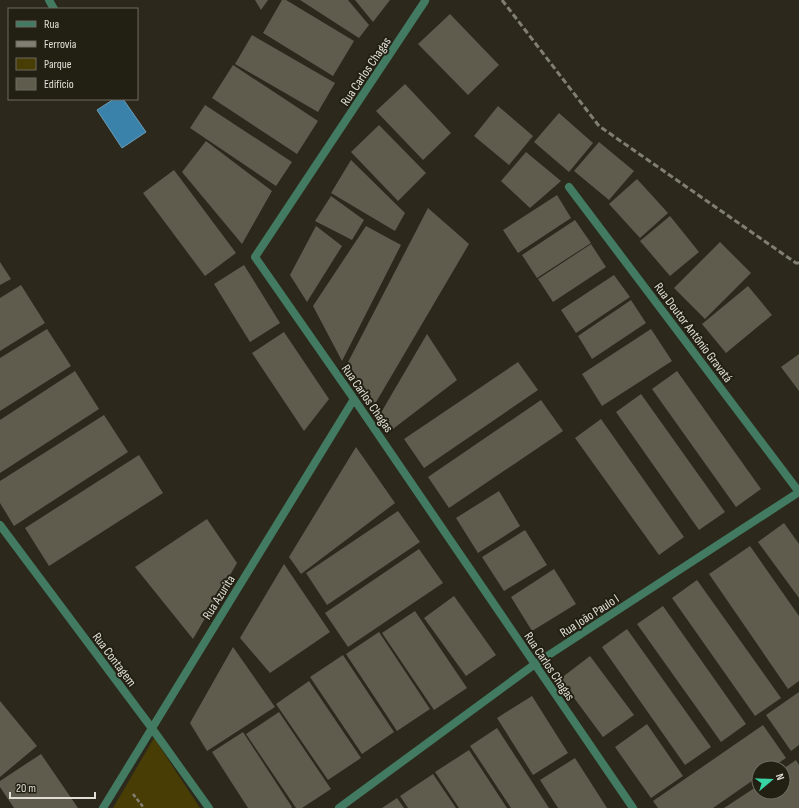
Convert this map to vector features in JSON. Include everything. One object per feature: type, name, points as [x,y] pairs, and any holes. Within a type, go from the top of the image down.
[{"type":"street","name":"Rua Carlos Chagas","points":[[425,1],[255,257],[354,399],[632,808]]},
{"type":"street","name":"Rua Doutor Antônio Gravatá","points":[[570,187],[799,492]]},
{"type":"street","name":"Rua Azurita","points":[[103,808],[151,727],[354,399]]},
{"type":"street","name":"Rua João Paulo I","points":[[338,808],[535,664],[799,492]]},
{"type":"street","name":"Rua Contagem","points":[[0,525],[210,808]]},
{"type":"path","points":[[129,798],[132,793],[144,808]]},
{"type":"green space","points":[[154,738],[200,808],[113,808]]},
{"type":"water","points":[[112,100],[124,100],[146,132],[122,148],[97,110]]},
{"type":"building","points":[[255,0],[268,0],[261,10]]},
{"type":"building","points":[[282,0],[286,0],[354,41],[333,76],[263,33]]},
{"type":"building","points":[[300,0],[348,0],[369,25],[359,38]]},
{"type":"building","points":[[355,0],[390,0],[373,22]]},
{"type":"building","points":[[450,14],[499,65],[468,95],[418,44]]},
{"type":"building","points":[[252,35],[335,83],[318,112],[235,64]]},
{"type":"building","points":[[233,65],[318,121],[297,154],[212,98]]},
{"type":"building","points":[[405,84],[451,133],[423,160],[376,111]]},
{"type":"building","points":[[205,105],[292,162],[276,186],[190,128]]},
{"type":"building","points":[[498,106],[533,136],[509,165],[474,136]]},
{"type":"building","points":[[559,113],[593,143],[569,172],[534,142]]},
{"type":"building","points":[[379,125],[426,173],[398,201],[351,152]]},
{"type":"building","points":[[206,141],[272,191],[242,244],[182,172]]},
{"type":"building","points":[[599,142],[634,171],[609,200],[574,171]]},
{"type":"building","points":[[526,152],[561,181],[530,208],[501,181]]},
{"type":"building","points":[[351,160],[405,213],[395,231],[331,193]]},
{"type":"building","points":[[174,170],[236,253],[205,276],[143,193]]},
{"type":"building","points":[[637,179],[668,213],[640,238],[609,204]]},
{"type":"building","points":[[557,195],[571,218],[518,253],[503,230]]},
{"type":"building","points":[[331,196],[364,220],[352,240],[315,221]]},
{"type":"building","points":[[428,208],[469,244],[372,409],[345,368]]},
{"type":"building","points":[[670,216],[699,252],[670,276],[640,241]]},
{"type":"building","points":[[575,220],[591,243],[537,278],[522,255]]},
{"type":"building","points":[[316,226],[342,246],[307,302],[290,275]]},
{"type":"building","points":[[366,226],[401,245],[342,361],[313,306]]},
{"type":"building","points":[[720,242],[751,273],[705,319],[674,288]]},
{"type":"building","points":[[591,244],[606,267],[553,302],[538,279]]},
{"type":"building","points":[[0,262],[11,279],[0,285]]},
{"type":"building","points":[[244,265],[280,323],[250,342],[214,284]]},
{"type":"building","points":[[614,275],[630,297],[576,333],[561,310]]},
{"type":"building","points":[[21,285],[45,323],[0,351],[0,298]]},
{"type":"building","points":[[748,286],[772,315],[726,353],[702,324]]},
{"type":"building","points":[[631,300],[646,323],[592,359],[578,336]]},
{"type":"building","points":[[47,329],[71,366],[0,411],[0,358]]},
{"type":"building","points":[[651,329],[672,361],[602,406],[582,374]]},
{"type":"building","points":[[284,332],[329,399],[304,431],[252,353]]},
{"type":"building","points":[[427,334],[457,380],[389,432],[379,416]]},
{"type":"building","points":[[799,354],[799,391],[781,367]]},
{"type":"building","points":[[518,362],[538,390],[424,468],[404,439]]},
{"type":"building","points":[[75,371],[99,409],[0,473],[0,420]]},
{"type":"building","points":[[677,371],[761,489],[736,507],[652,389]]},
{"type":"building","points":[[641,394],[725,512],[699,530],[616,412]]},
{"type":"building","points":[[541,400],[563,431],[449,508],[428,477]]},
{"type":"building","points":[[104,415],[128,452],[14,526],[0,503],[0,481]]},
{"type":"building","points":[[601,419],[684,537],[659,555],[575,438]]},
{"type":"building","points":[[356,447],[395,503],[301,574],[289,557]]},
{"type":"building","points":[[139,455],[163,493],[49,566],[25,528]]},
{"type":"building","points":[[499,491],[520,526],[478,553],[456,518]]},
{"type":"building","points":[[398,511],[420,542],[327,605],[306,573]]},
{"type":"building","points":[[207,519],[237,563],[193,639],[135,567]]},
{"type":"building","points":[[784,523],[799,544],[799,598],[758,542]]},
{"type":"building","points":[[525,530],[547,565],[504,591],[482,557]]},
{"type":"building","points":[[750,546],[799,616],[799,681],[788,689],[709,574]]},
{"type":"building","points":[[419,549],[443,583],[348,647],[325,613]]},
{"type":"building","points":[[284,564],[330,632],[270,673],[240,638]]},
{"type":"building","points":[[554,569],[576,604],[532,631],[511,597]]},
{"type":"building","points":[[697,580],[781,698],[755,716],[672,598]]},
{"type":"building","points":[[454,596],[496,655],[466,676],[424,618]]},
{"type":"building","points":[[663,606],[746,724],[721,742],[637,624]]},
{"type":"building","points":[[415,611],[467,688],[434,710],[382,633]]},
{"type":"building","points":[[627,629],[711,747],[685,765],[602,647]]},
{"type":"building","points":[[379,632],[430,709],[397,731],[346,654]]},
{"type":"building","points":[[233,647],[275,707],[207,751],[190,723]]},
{"type":"building","points":[[343,655],[394,732],[362,754],[310,677]]},
{"type":"building","points":[[590,656],[634,715],[603,737],[560,679]]},
{"type":"building","points":[[309,681],[361,758],[328,780],[276,704]]},
{"type":"building","points":[[799,692],[799,745],[791,751],[766,715]]},
{"type":"building","points":[[532,696],[568,753],[533,775],[497,718]]},
{"type":"building","points":[[0,701],[37,746],[0,777]]},
{"type":"building","points":[[279,712],[331,789],[302,808],[296,808],[246,734]]},
{"type":"building","points":[[647,724],[683,776],[651,798],[615,747]]},
{"type":"building","points":[[763,725],[786,758],[783,760],[751,760],[751,782],[713,808],[658,808],[653,801]]},
{"type":"building","points":[[497,728],[549,808],[511,808],[470,746]]},
{"type":"building","points":[[243,732],[292,807],[291,808],[248,808],[212,752]]},
{"type":"building","points":[[469,750],[507,808],[459,808],[435,772]]},
{"type":"building","points":[[41,754],[78,808],[14,808],[0,787],[0,781]]},
{"type":"building","points":[[575,758],[607,808],[558,808],[540,780]]},
{"type":"building","points":[[796,760],[799,765],[799,808],[724,808],[751,790],[751,800],[791,800],[791,763]]},
{"type":"building","points":[[433,774],[456,808],[408,808],[400,796]]},
{"type":"building","points":[[397,798],[404,808],[382,808]]},
{"type":"railway","points":[[502,0],[599,126],[796,263],[799,263]]}]
